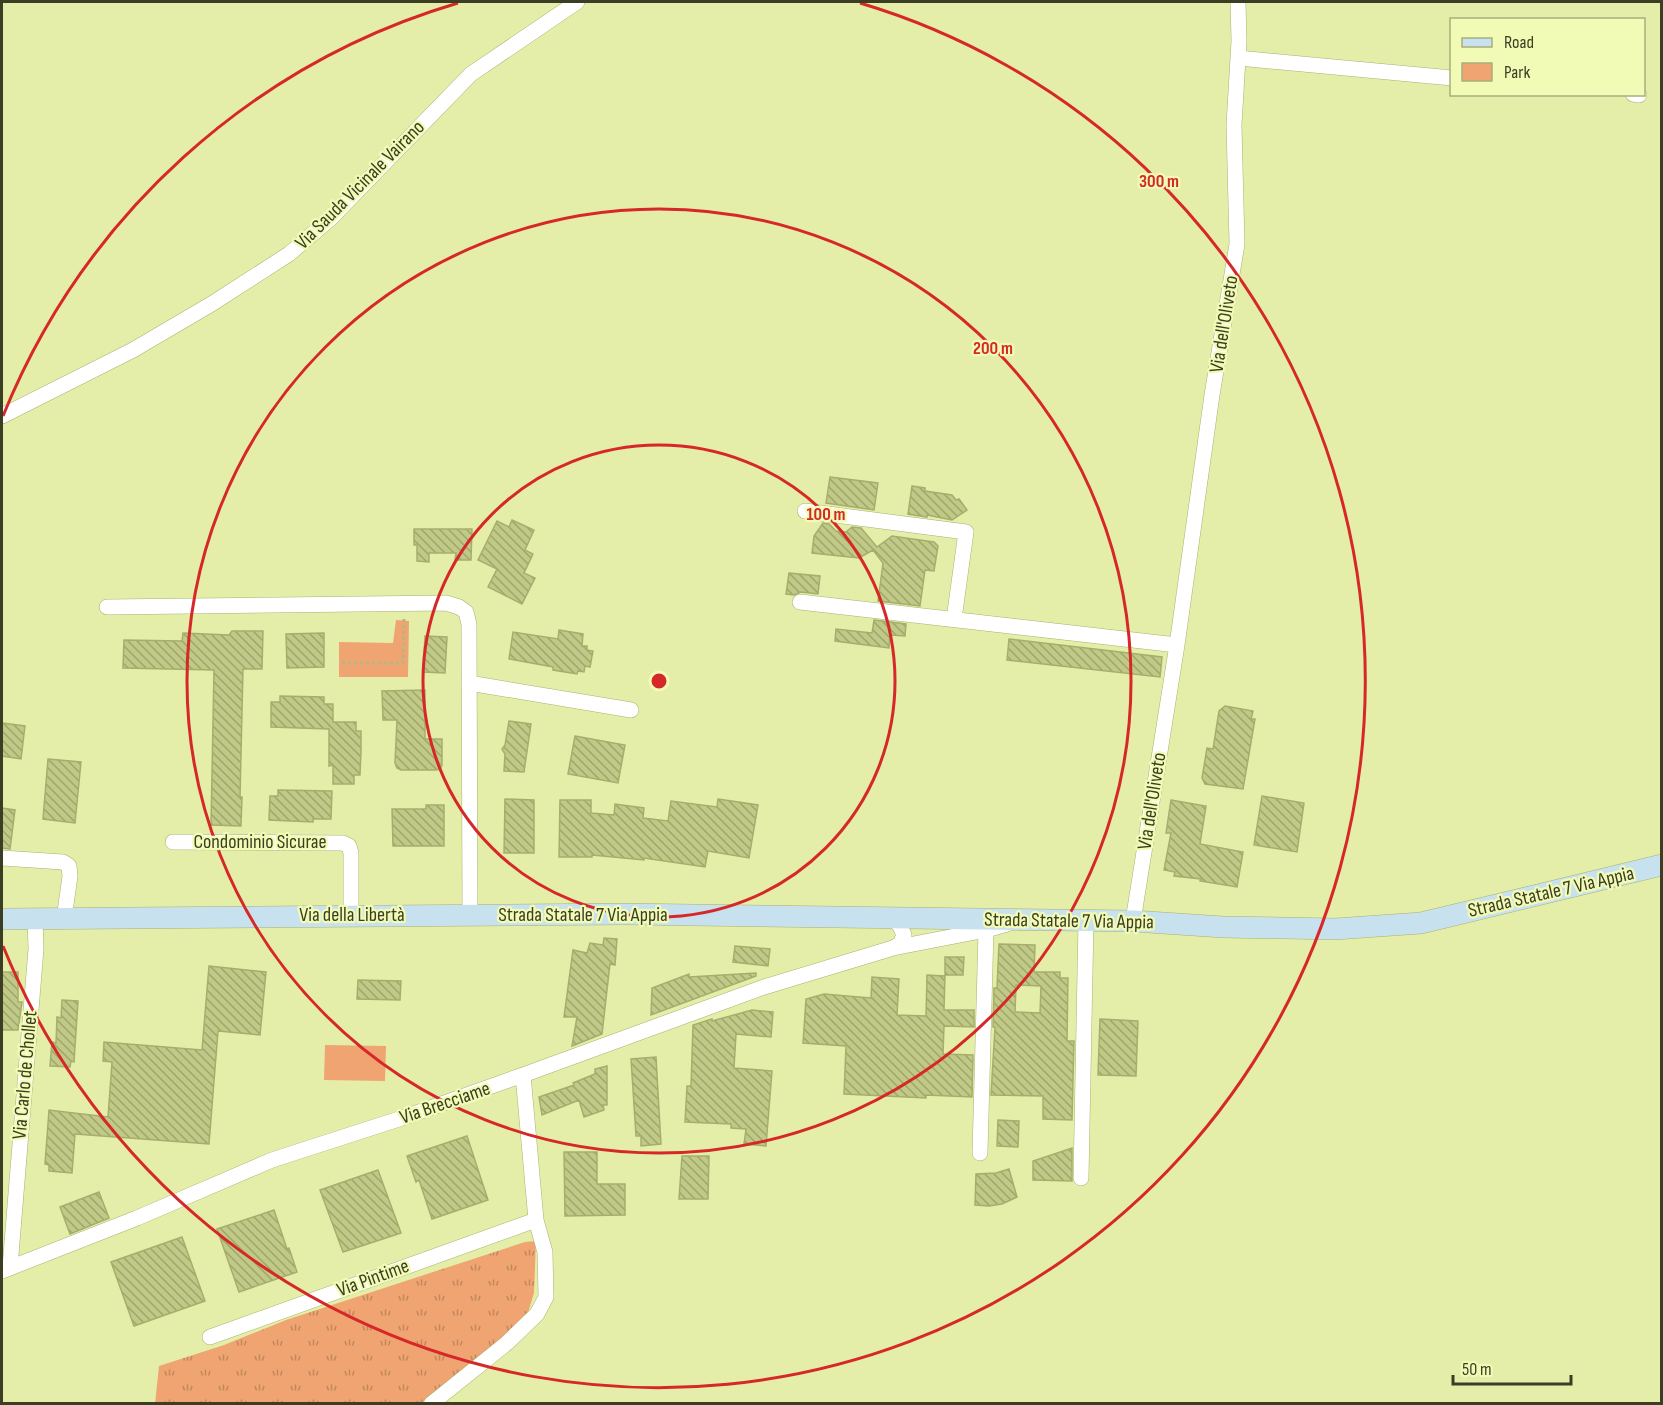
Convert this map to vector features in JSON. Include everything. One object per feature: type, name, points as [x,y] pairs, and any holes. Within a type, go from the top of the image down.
[{"type":"main road","name":"Strada Statale 7 Via Appia","points":[[470,915],[891,917],[1019,921],[1133,921],[1223,927],[1335,929],[1421,923],[1662,865]]},
{"type":"main road","name":"Via della Libertà","points":[[2,919],[470,915]]},
{"type":"street","name":"Via Sauda Vicinale Vairano","points":[[2,416],[133,350],[213,303],[289,254],[331,218],[471,74],[577,2]]},
{"type":"street","name":"Via dell'Oliveto","points":[[1133,921],[1237,244],[1234,125],[1238,58],[1238,2]]},
{"type":"street","points":[[1238,58],[1450,78]]},
{"type":"street","points":[[805,512],[966,532],[954,619]]},
{"type":"street","points":[[800,602],[1177,645]]},
{"type":"street","points":[[107,607],[446,603],[466,612],[469,624],[470,915]]},
{"type":"street","points":[[469,683],[631,710]]},
{"type":"street","name":"Condominio Sicurae","points":[[173,842],[343,843],[349,846],[351,853],[351,915]]},
{"type":"street","points":[[2,858],[63,862],[69,866],[64,919]]},
{"type":"street","points":[[891,917],[900,926],[904,935],[900,944],[893,948]]},
{"type":"street","name":"Via Carlo de Chollet","points":[[6,1269],[36,952],[35,919]]},
{"type":"street","name":"Via Brecciame","points":[[6,1269],[137,1218],[272,1160],[523,1076],[764,987],[893,948],[986,930],[1019,921]]},
{"type":"street","points":[[1081,1178],[1086,921]]},
{"type":"street","points":[[981,1153],[986,930]]},
{"type":"street","points":[[430,1404],[507,1343],[537,1314],[546,1297],[545,1252],[536,1220],[523,1076]]},
{"type":"street","name":"Via Pintime","points":[[210,1337],[536,1220]]},
{"type":"path","points":[[342,663],[403,663],[404,603]]},
{"type":"green space","points":[[396,620],[409,621],[408,677],[339,677],[339,642],[393,643]]},
{"type":"green space","points":[[325,1045],[386,1046],[385,1081],[324,1080]]},
{"type":"green space","points":[[536,1241],[534,1293],[526,1319],[422,1403],[155,1404],[159,1366],[224,1345],[286,1320],[525,1242]]},
{"type":"building","points":[[830,477],[878,483],[874,510],[826,503]]},
{"type":"building","points":[[912,486],[925,488],[925,491],[952,495],[956,500],[959,499],[967,510],[952,520],[908,514]]},
{"type":"building","points":[[512,520],[534,530],[525,550],[533,554],[524,573],[535,578],[522,604],[488,587],[497,569],[478,560],[497,521],[509,527]]},
{"type":"building","points":[[823,523],[829,524],[836,531],[846,532],[852,527],[861,528],[877,547],[892,536],[934,542],[938,546],[934,571],[925,570],[920,606],[878,601],[883,563],[873,550],[859,558],[812,553],[814,536]]},
{"type":"building","points":[[414,529],[472,529],[471,560],[455,560],[456,553],[429,553],[429,562],[417,561]]},
{"type":"building","points":[[789,573],[820,576],[818,594],[801,592],[794,595],[786,594]]},
{"type":"building","points":[[874,620],[906,624],[905,636],[890,635],[889,648],[835,641],[836,629],[872,633]]},
{"type":"building","points":[[559,630],[583,634],[582,646],[587,646],[587,650],[593,651],[590,667],[585,666],[584,672],[578,671],[577,674],[553,670],[553,667],[509,659],[513,632],[558,639]]},
{"type":"building","points":[[232,631],[263,631],[262,669],[243,669],[241,826],[211,825],[214,670],[123,668],[124,640],[182,641],[183,633],[229,635]]},
{"type":"building","points":[[324,633],[324,667],[287,668],[286,634]]},
{"type":"building","points":[[425,636],[447,637],[445,673],[423,672]]},
{"type":"building","points":[[1009,639],[1162,657],[1160,677],[1007,660]]},
{"type":"building","points":[[425,690],[425,739],[442,739],[442,765],[436,770],[401,770],[395,763],[397,720],[383,720],[382,691]]},
{"type":"building","points":[[280,696],[324,697],[324,704],[333,704],[333,722],[356,722],[356,731],[361,731],[361,751],[360,775],[354,775],[354,784],[333,784],[333,765],[329,766],[329,729],[271,727],[271,702],[280,702]]},
{"type":"building","points":[[1225,706],[1253,711],[1251,719],[1255,719],[1243,789],[1205,784],[1202,778],[1207,748],[1213,749],[1219,711]]},
{"type":"building","points":[[509,721],[531,724],[524,772],[504,771],[505,754],[502,749],[505,745]]},
{"type":"building","points":[[2,723],[25,726],[21,759],[2,756]]},
{"type":"building","points":[[575,736],[625,745],[618,783],[568,774]]},
{"type":"building","points":[[48,759],[81,762],[75,823],[43,819]]},
{"type":"building","points":[[278,790],[332,791],[331,819],[313,819],[313,822],[269,820],[270,796],[278,796]]},
{"type":"building","points":[[1262,796],[1304,803],[1297,852],[1254,845]]},
{"type":"building","points":[[505,799],[534,800],[534,853],[504,853]]},
{"type":"building","points":[[718,799],[758,805],[749,858],[708,851],[705,867],[644,858],[644,860],[592,855],[592,857],[559,857],[560,800],[591,800],[591,813],[614,815],[615,804],[644,808],[643,818],[668,821],[671,801],[717,807]]},
{"type":"building","points":[[1171,800],[1206,806],[1200,844],[1243,852],[1237,887],[1174,876],[1175,872],[1164,870],[1171,833],[1166,833]]},
{"type":"building","points":[[426,805],[444,805],[444,846],[393,846],[392,809],[426,809]]},
{"type":"building","points":[[2,808],[15,810],[10,849],[2,848]]},
{"type":"building","points":[[604,938],[617,939],[615,965],[610,964],[602,1034],[572,1046],[577,1017],[564,1017],[573,950],[587,953],[590,943],[603,945]]},
{"type":"building","points":[[999,944],[1035,945],[1034,972],[1060,972],[1060,978],[1068,978],[1067,1041],[1074,1041],[1072,1120],[1043,1119],[1043,1096],[991,1095],[995,1027],[993,1027],[994,988],[997,988]],"holes":[[[1016,985],[1041,986],[1040,1013],[1015,1012]]]},
{"type":"building","points":[[735,946],[770,949],[768,966],[733,962]]},
{"type":"building","points":[[945,957],[964,957],[963,975],[945,975]]},
{"type":"building","points":[[209,966],[266,972],[260,1035],[218,1031],[209,1144],[75,1134],[72,1173],[49,1171],[49,1165],[45,1164],[49,1110],[108,1117],[112,1062],[103,1061],[104,1042],[202,1050]]},
{"type":"building","points":[[2,972],[18,972],[18,1002],[22,1002],[18,1030],[2,1030]]},
{"type":"building","points":[[756,973],[756,976],[651,1015],[652,988],[689,974],[689,977]]},
{"type":"building","points":[[927,975],[945,976],[944,1010],[974,1010],[974,1027],[944,1026],[943,1054],[973,1055],[972,1097],[926,1095],[926,1098],[844,1094],[846,1046],[803,1043],[806,999],[824,994],[871,998],[872,977],[899,979],[897,1015],[926,1016]]},
{"type":"building","points":[[358,980],[401,981],[400,1000],[357,999]]},
{"type":"building","points":[[62,1000],[78,1001],[74,1062],[71,1061],[70,1067],[50,1066],[52,1042],[56,1043],[57,1017],[61,1018]]},
{"type":"building","points":[[752,1010],[773,1012],[771,1037],[736,1034],[734,1068],[772,1071],[766,1146],[744,1144],[746,1129],[731,1128],[731,1124],[685,1122],[687,1086],[691,1086],[693,1025]]},
{"type":"building","points":[[1100,1019],[1138,1021],[1136,1076],[1098,1075]]},
{"type":"building","points":[[656,1057],[661,1144],[641,1146],[641,1136],[636,1136],[631,1059]]},
{"type":"building","points":[[607,1066],[607,1105],[603,1105],[604,1110],[584,1117],[579,1100],[542,1115],[539,1097],[574,1085],[573,1083],[595,1074],[595,1069]]},
{"type":"building","points":[[998,1120],[1019,1121],[1018,1147],[997,1146]]},
{"type":"building","points":[[467,1136],[488,1200],[432,1219],[419,1180],[416,1182],[407,1156]]},
{"type":"building","points":[[1072,1148],[1072,1181],[1033,1180],[1033,1161]]},
{"type":"building","points":[[564,1152],[597,1152],[597,1184],[625,1184],[625,1215],[565,1216]]},
{"type":"building","points":[[682,1156],[709,1156],[708,1199],[679,1199]]},
{"type":"building","points":[[1009,1169],[1017,1197],[1002,1204],[975,1205],[976,1174],[996,1173]]},
{"type":"building","points":[[378,1170],[401,1233],[343,1252],[320,1190]]},
{"type":"building","points":[[99,1192],[109,1218],[70,1234],[60,1207]]},
{"type":"building","points":[[274,1210],[297,1272],[239,1292],[217,1229]]},
{"type":"building","points":[[182,1237],[205,1301],[134,1326],[111,1262]]}]
